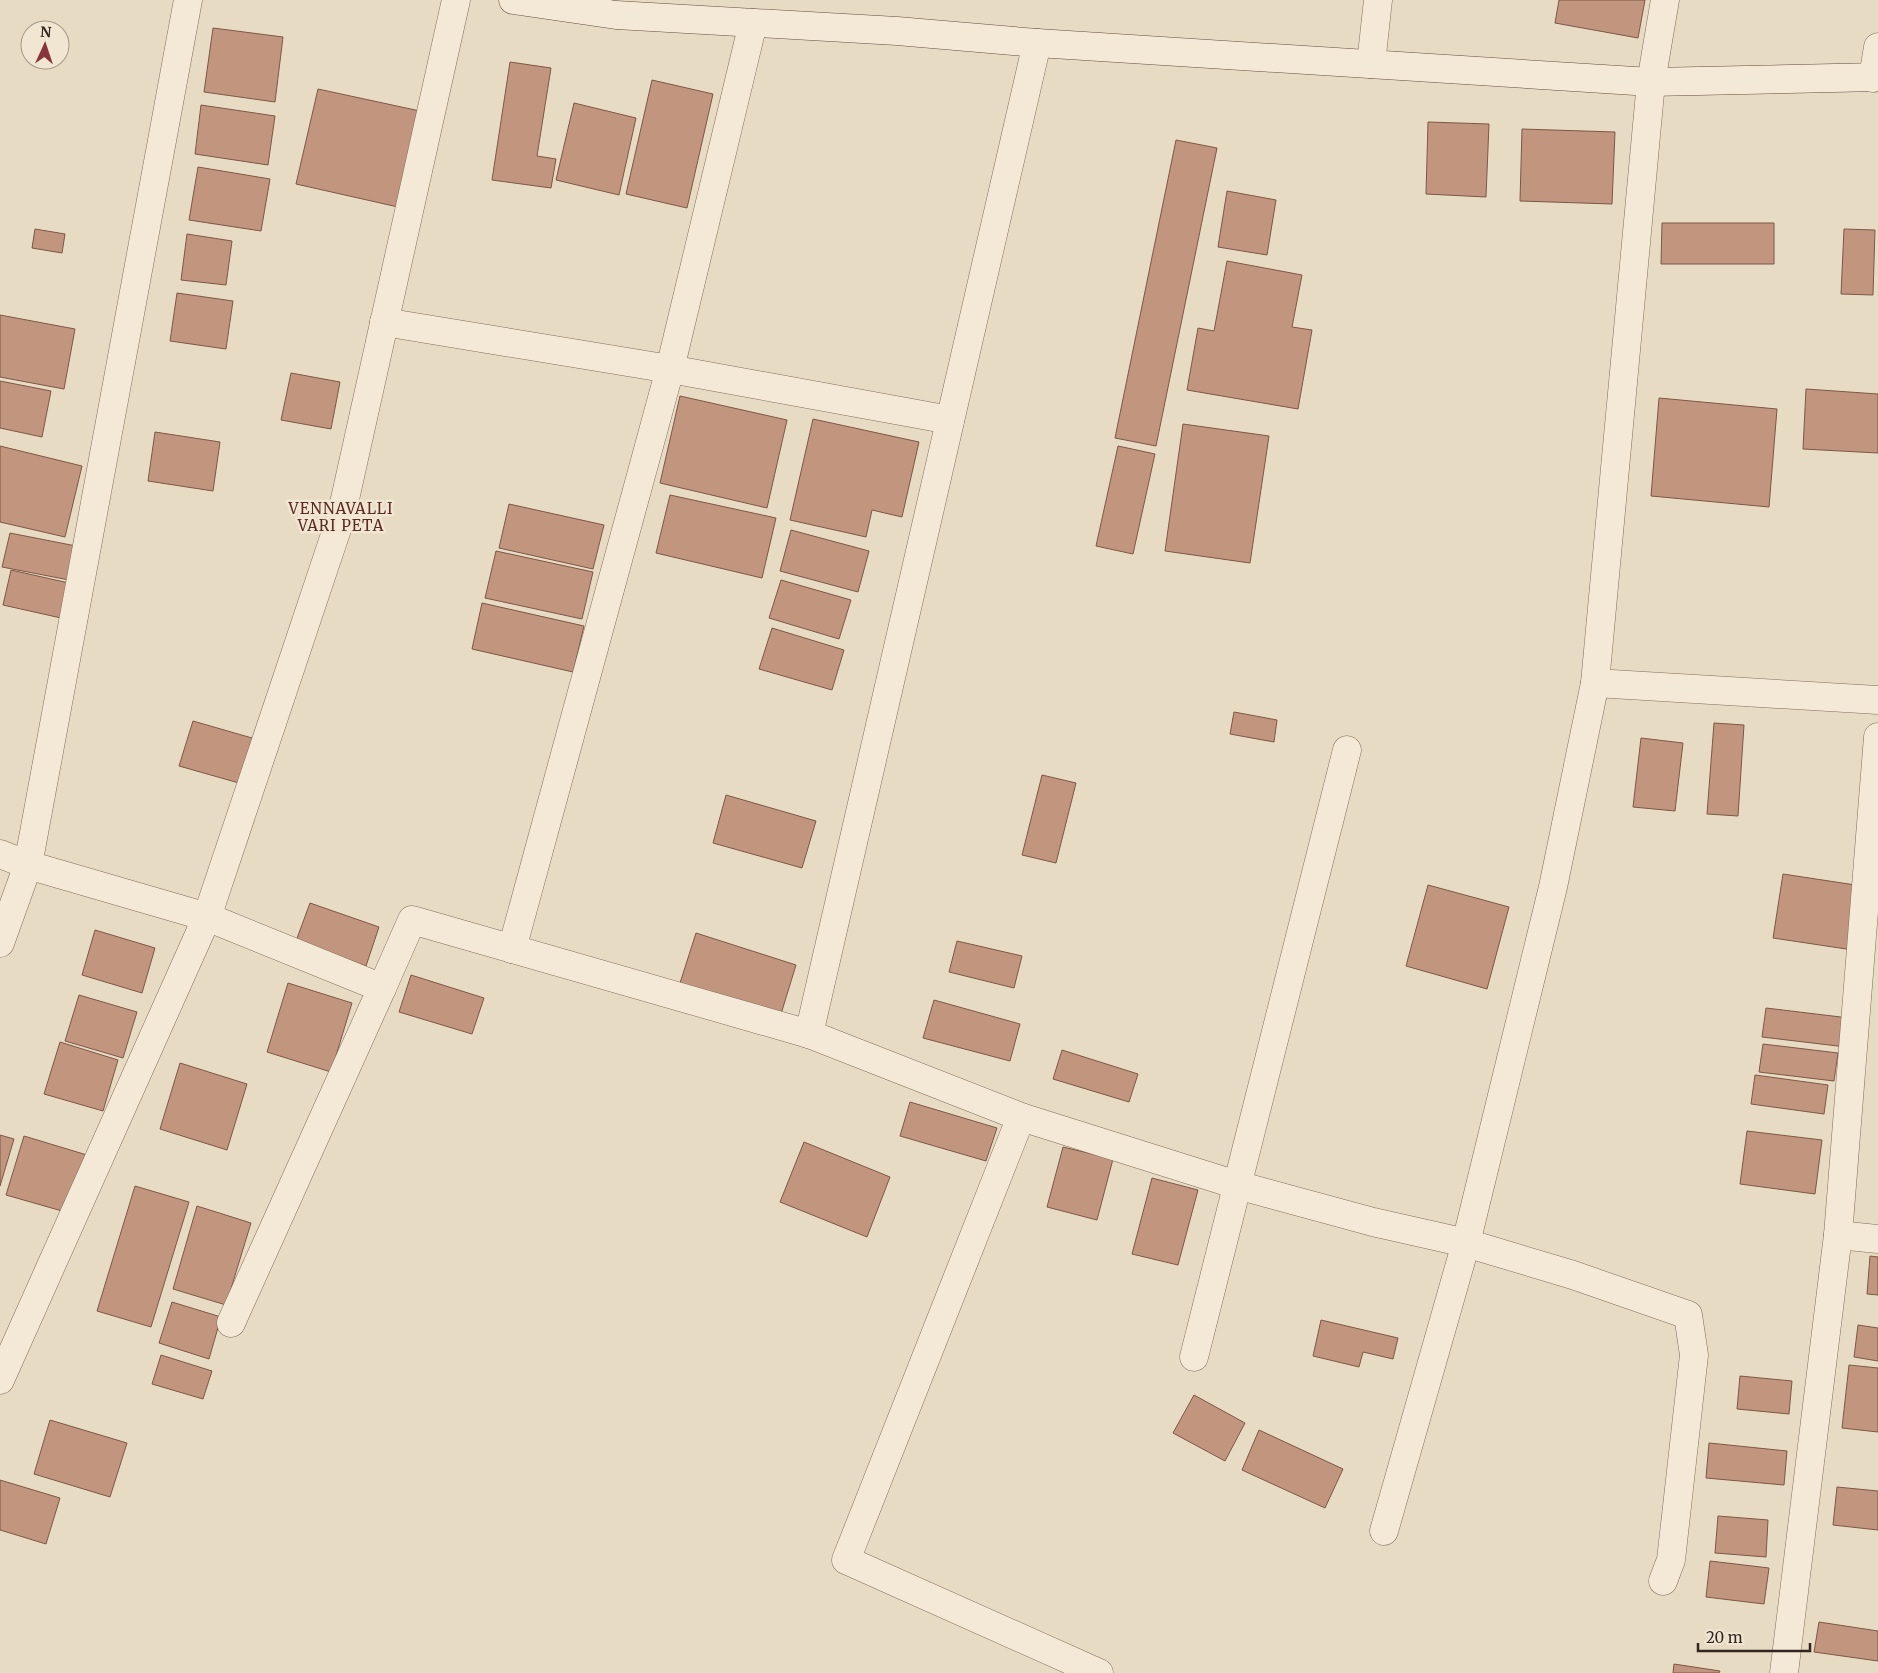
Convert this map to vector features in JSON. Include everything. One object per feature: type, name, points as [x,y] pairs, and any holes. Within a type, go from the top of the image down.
[{"type":"street","points":[[0,943],[28,865],[188,0]]},
{"type":"street","points":[[0,1380],[206,917],[341,517],[456,0]]},
{"type":"street","points":[[513,0],[616,15],[897,31],[1036,43],[1651,82],[1876,78],[1878,47]]},
{"type":"street","points":[[1371,64],[1378,0]]},
{"type":"street","points":[[1384,1531],[1466,1243],[1553,887],[1595,683],[1651,82],[1665,0]]},
{"type":"street","points":[[512,949],[670,369],[753,23]]},
{"type":"street","points":[[809,1034],[1036,43]]},
{"type":"street","points":[[384,322],[670,369],[950,420]]},
{"type":"street","points":[[1595,683],[1878,700]]},
{"type":"street","points":[[1784,1673],[1838,1235],[1878,737]]},
{"type":"street","points":[[1194,1357],[1347,750]]},
{"type":"street","points":[[0,854],[28,865],[206,917],[382,988]]},
{"type":"street","points":[[230,1323],[412,920],[809,1034],[1021,1117],[1237,1185],[1373,1222],[1466,1243],[1573,1275],[1688,1315],[1694,1355],[1671,1560],[1664,1581]]},
{"type":"street","points":[[1021,1117],[846,1560],[1099,1673]]},
{"type":"street","points":[[1838,1235],[1878,1238]]},
{"type":"building","points":[[1559,0],[1645,0],[1638,38],[1555,23]]},
{"type":"building","points":[[213,28],[283,37],[275,102],[204,92]]},
{"type":"building","points":[[510,62],[551,68],[537,156],[556,159],[551,188],[492,180]]},
{"type":"building","points":[[652,80],[713,94],[687,208],[626,194]]},
{"type":"building","points":[[318,89],[420,111],[398,207],[296,184]]},
{"type":"building","points":[[574,103],[636,118],[619,195],[556,180]]},
{"type":"building","points":[[201,105],[275,116],[268,165],[195,154]]},
{"type":"building","points":[[1428,122],[1489,124],[1486,197],[1426,194]]},
{"type":"building","points":[[1522,129],[1615,132],[1612,204],[1520,201]]},
{"type":"building","points":[[1176,140],[1217,148],[1156,446],[1115,438]]},
{"type":"building","points":[[198,167],[270,179],[261,231],[189,220]]},
{"type":"building","points":[[1227,191],[1276,200],[1267,255],[1218,247]]},
{"type":"building","points":[[1662,223],[1774,223],[1774,264],[1661,264]]},
{"type":"building","points":[[35,229],[65,234],[62,253],[32,248]]},
{"type":"building","points":[[1844,229],[1875,230],[1873,295],[1841,294]]},
{"type":"building","points":[[187,234],[232,241],[226,285],[181,280]]},
{"type":"building","points":[[1227,261],[1302,275],[1292,327],[1312,330],[1298,409],[1187,390],[1198,328],[1214,331]]},
{"type":"building","points":[[177,293],[233,301],[226,349],[170,341]]},
{"type":"building","points":[[0,315],[75,329],[64,389],[0,377]]},
{"type":"building","points":[[291,373],[340,382],[331,429],[281,420]]},
{"type":"building","points":[[0,381],[51,391],[42,437],[0,428]]},
{"type":"building","points":[[1806,389],[1878,394],[1878,453],[1803,449]]},
{"type":"building","points":[[680,396],[787,420],[767,508],[660,483]]},
{"type":"building","points":[[1659,398],[1777,409],[1769,507],[1651,496]]},
{"type":"building","points":[[813,419],[919,442],[902,517],[872,510],[866,537],[790,520]]},
{"type":"building","points":[[1183,424],[1269,436],[1250,563],[1165,551]]},
{"type":"building","points":[[155,432],[220,442],[213,491],[148,481]]},
{"type":"building","points":[[0,446],[82,466],[65,537],[0,522]]},
{"type":"building","points":[[1118,446],[1155,454],[1133,554],[1096,546]]},
{"type":"building","points":[[670,495],[776,518],[762,578],[656,553]]},
{"type":"building","points":[[509,504],[604,525],[593,569],[499,548]]},
{"type":"building","points":[[791,530],[869,551],[858,592],[780,571]]},
{"type":"building","points":[[10,533],[76,546],[69,580],[2,567]]},
{"type":"building","points":[[496,551],[593,572],[582,619],[485,598]]},
{"type":"building","points":[[11,570],[69,583],[61,618],[3,605]]},
{"type":"building","points":[[781,580],[851,600],[839,639],[769,618]]},
{"type":"building","points":[[482,603],[584,626],[573,672],[472,649]]},
{"type":"building","points":[[772,628],[844,650],[832,690],[759,669]]},
{"type":"building","points":[[1234,712],[1277,720],[1274,742],[1230,734]]},
{"type":"building","points":[[193,721],[259,740],[246,785],[179,766]]},
{"type":"building","points":[[1714,723],[1744,725],[1738,816],[1707,814]]},
{"type":"building","points":[[1641,738],[1683,743],[1675,811],[1633,807]]},
{"type":"building","points":[[1042,775],[1076,783],[1056,863],[1022,855]]},
{"type":"building","points":[[726,795],[816,821],[802,868],[713,843]]},
{"type":"building","points":[[1783,874],[1862,886],[1853,950],[1773,938]]},
{"type":"building","points":[[1428,885],[1509,907],[1487,989],[1406,966]]},
{"type":"building","points":[[310,903],[379,927],[366,966],[296,941]]},
{"type":"building","points":[[95,930],[155,948],[142,993],[82,975]]},
{"type":"building","points":[[696,933],[796,965],[781,1014],[680,983]]},
{"type":"building","points":[[957,941],[1022,956],[1014,988],[949,972]]},
{"type":"building","points":[[411,975],[484,998],[472,1034],[399,1012]]},
{"type":"building","points":[[288,983],[352,1003],[331,1072],[267,1052]]},
{"type":"building","points":[[79,995],[137,1012],[123,1058],[65,1041]]},
{"type":"building","points":[[934,1000],[1020,1024],[1010,1061],[923,1038]]},
{"type":"building","points":[[1766,1008],[1849,1018],[1846,1047],[1762,1037]]},
{"type":"building","points":[[60,1042],[118,1060],[103,1111],[44,1094]]},
{"type":"building","points":[[1763,1044],[1838,1053],[1834,1081],[1759,1072]]},
{"type":"building","points":[[1062,1050],[1138,1074],[1129,1102],[1053,1079]]},
{"type":"building","points":[[180,1063],[247,1084],[227,1150],[160,1129]]},
{"type":"building","points":[[1755,1075],[1828,1085],[1824,1114],[1751,1104]]},
{"type":"building","points":[[910,1102],[997,1128],[986,1161],[900,1136]]},
{"type":"building","points":[[1747,1131],[1822,1140],[1815,1194],[1740,1184]]},
{"type":"building","points":[[0,1135],[14,1139],[0,1186]]},
{"type":"building","points":[[24,1136],[87,1155],[69,1213],[6,1195]]},
{"type":"building","points":[[804,1142],[890,1177],[867,1237],[780,1202]]},
{"type":"building","points":[[1063,1147],[1113,1159],[1097,1220],[1047,1207]]},
{"type":"building","points":[[1152,1178],[1198,1190],[1178,1265],[1132,1254]]},
{"type":"building","points":[[135,1186],[189,1202],[151,1327],[97,1311]]},
{"type":"building","points":[[197,1206],[251,1223],[226,1305],[173,1289]]},
{"type":"building","points":[[1870,1256],[1878,1257],[1878,1295],[1867,1294]]},
{"type":"building","points":[[172,1302],[221,1317],[209,1359],[159,1343]]},
{"type":"building","points":[[1321,1320],[1398,1338],[1393,1359],[1363,1352],[1359,1367],[1313,1356]]},
{"type":"building","points":[[1858,1325],[1878,1328],[1878,1361],[1854,1357]]},
{"type":"building","points":[[161,1355],[212,1371],[203,1399],[152,1384]]},
{"type":"building","points":[[1849,1365],[1878,1368],[1878,1432],[1842,1428]]},
{"type":"building","points":[[1740,1376],[1792,1381],[1789,1414],[1737,1409]]},
{"type":"building","points":[[1194,1395],[1245,1423],[1225,1461],[1173,1433]]},
{"type":"building","points":[[50,1420],[127,1443],[110,1497],[34,1474]]},
{"type":"building","points":[[1259,1430],[1343,1469],[1325,1508],[1242,1470]]},
{"type":"building","points":[[1709,1443],[1787,1451],[1784,1485],[1706,1478]]},
{"type":"building","points":[[0,1480],[60,1498],[46,1544],[0,1530]]},
{"type":"building","points":[[1837,1487],[1878,1491],[1878,1530],[1833,1525]]},
{"type":"building","points":[[1718,1516],[1768,1520],[1766,1557],[1715,1553]]},
{"type":"building","points":[[1710,1561],[1769,1568],[1764,1604],[1706,1597]]},
{"type":"building","points":[[1819,1622],[1878,1631],[1878,1661],[1814,1652]]},
{"type":"building","points":[[1674,1664],[1720,1671],[1719,1673],[1673,1673]]},
{"type":"district","name":"VENNAVALLI VARI PETA","points":[[341,518]]}]
